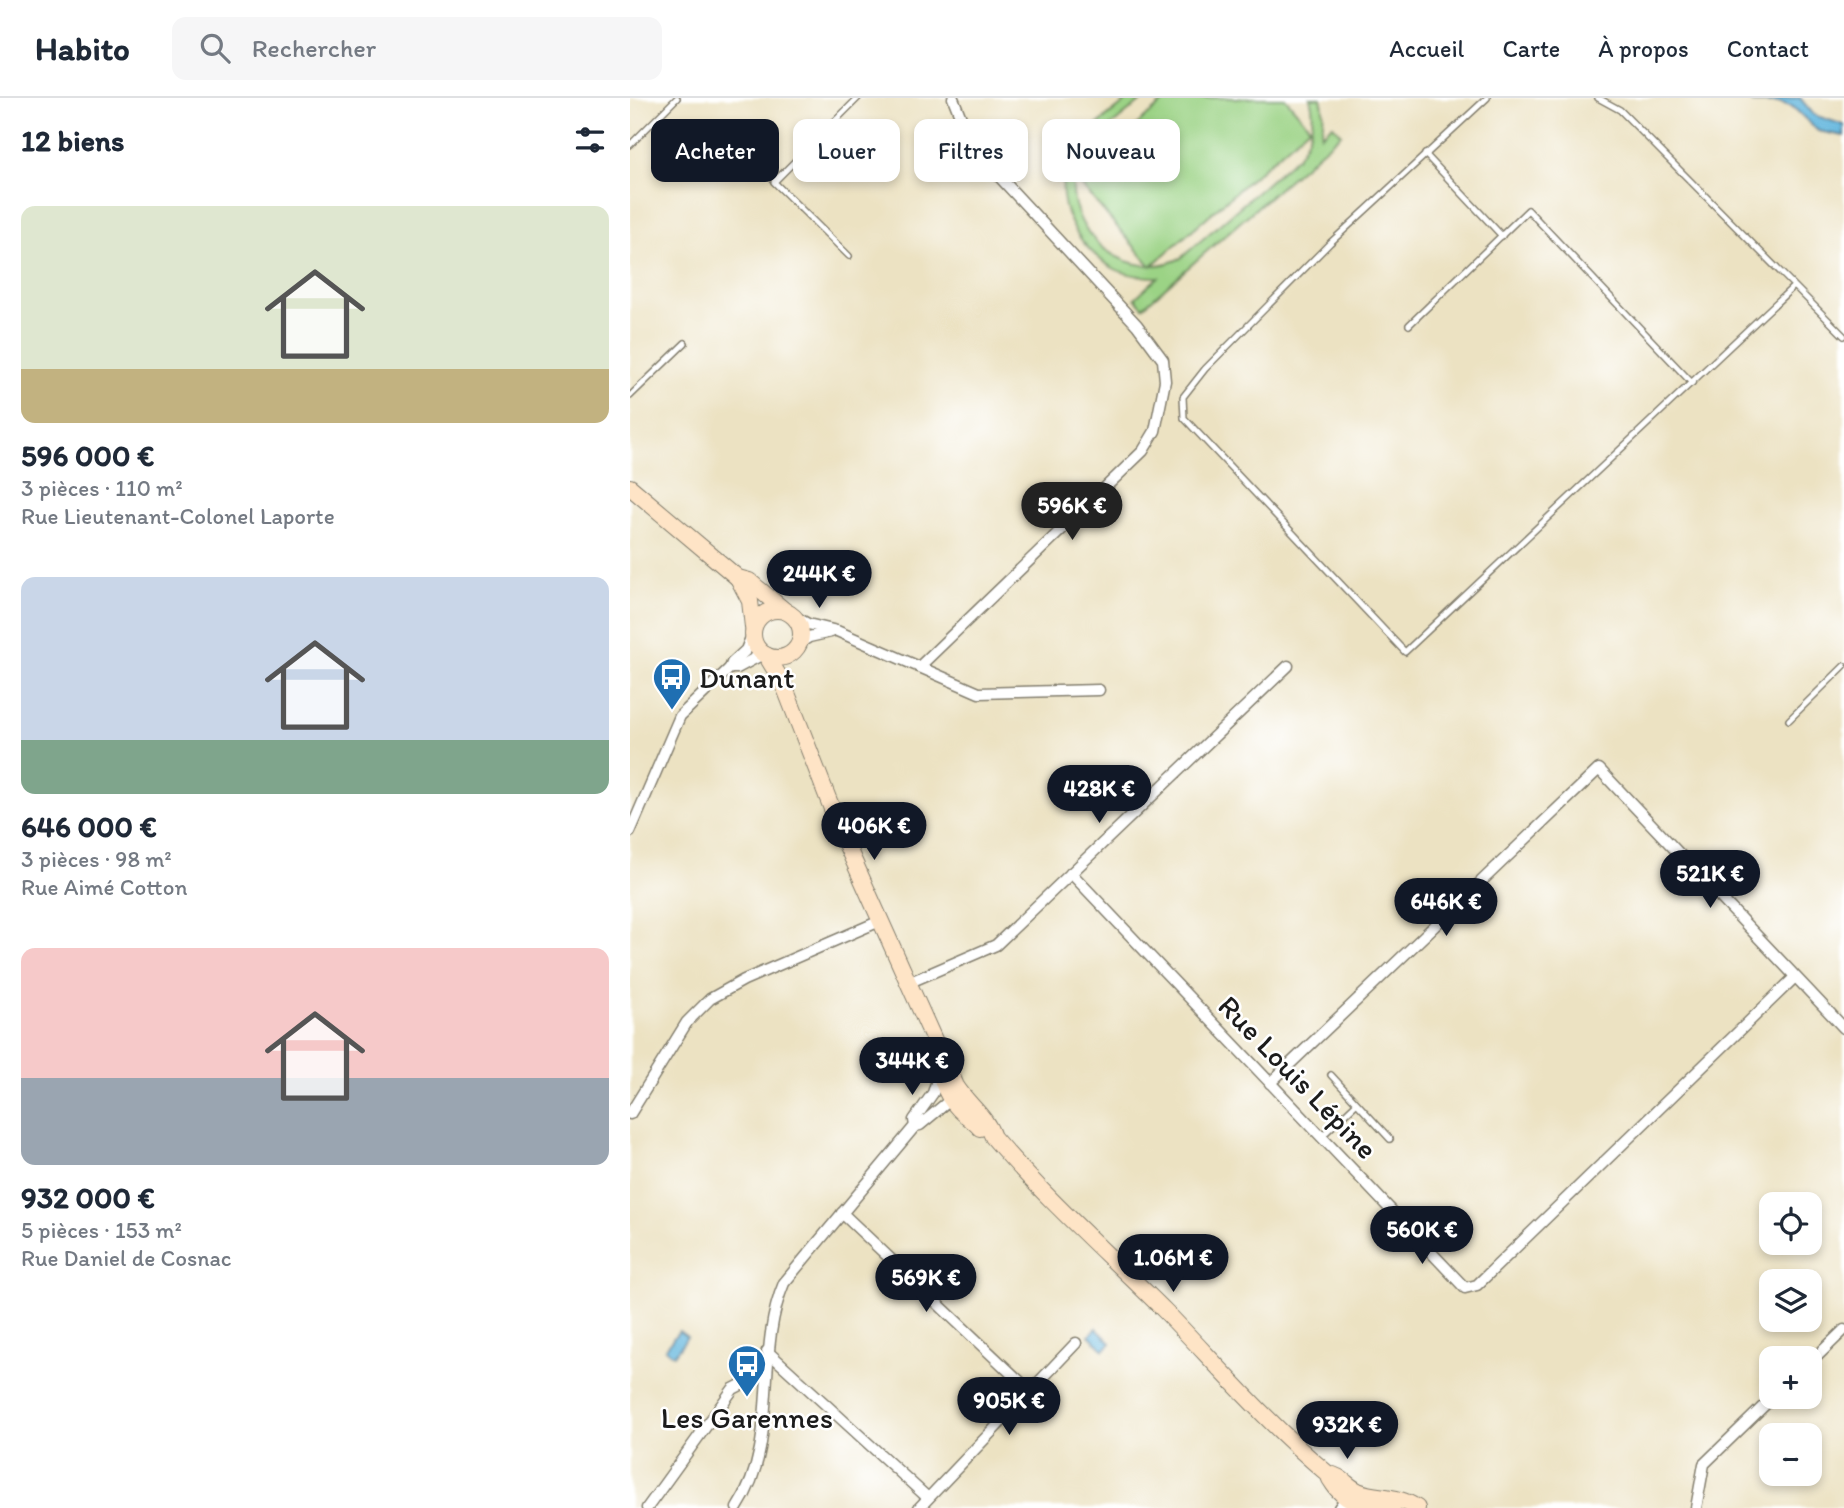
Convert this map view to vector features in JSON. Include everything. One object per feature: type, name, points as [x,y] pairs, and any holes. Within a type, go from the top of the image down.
[{"type":"street","points":[[919,667],[1143,451],[1155,430],[1165,381],[1163,360],[1137,325],[982,158],[953,98]]},
{"type":"street","points":[[630,487],[738,578],[750,601],[754,644],[765,654],[783,683],[843,837],[939,1060],[933,1093],[914,1119],[915,1126]]},
{"type":"street","points":[[738,578],[749,581],[789,613],[808,624],[837,631],[979,694],[1099,690]]},
{"type":"street","points":[[630,832],[680,716],[746,650],[757,620],[769,611],[789,613]]},
{"type":"street","points":[[783,683],[800,630],[789,613]]},
{"type":"street","points":[[730,668],[737,668],[765,654],[779,658],[821,633],[837,631]]},
{"type":"street","points":[[908,983],[996,945],[1288,666]]},
{"type":"street","points":[[1270,1083],[1599,769],[1844,1028]]},
{"type":"street","name":"Rue Louis Lépine","points":[[1071,873],[1465,1288],[1477,1285],[1795,977]]},
{"type":"street","points":[[630,1114],[687,1022],[710,999],[744,980],[880,921]]},
{"type":"street","points":[[939,1060],[948,1060],[956,1095],[983,1132],[993,1137],[1052,1203],[1165,1312],[1277,1428],[1328,1474],[1335,1475],[1358,1501],[1392,1508]]},
{"type":"street","points":[[737,1508],[752,1478],[757,1456],[765,1406],[767,1351],[776,1300],[784,1283],[915,1126],[920,1125],[956,1095]]},
{"type":"street","points":[[842,1213],[1031,1392]]},
{"type":"street","points":[[1822,1351],[1844,1330]]},
{"type":"street","points":[[919,1508],[1076,1343]]},
{"type":"street","points":[[767,1351],[928,1498]]},
{"type":"street","points":[[647,1508],[733,1389],[766,1372]]},
{"type":"street","points":[[1696,1508],[1704,1464],[1761,1409]]},
{"type":"street","points":[[1358,1501],[1391,1497],[1417,1508]]},
{"type":"lane","points":[[630,145],[677,98]]},
{"type":"lane","points":[[849,256],[774,182],[858,98]]},
{"type":"lane","points":[[1487,98],[1330,243],[1205,369],[1183,397],[1184,418],[1405,652],[1793,287]]},
{"type":"lane","points":[[1598,98],[1620,110],[1844,336]]},
{"type":"lane","points":[[1425,154],[1502,236]]},
{"type":"lane","points":[[1409,325],[1528,210],[1692,383]]},
{"type":"lane","points":[[630,396],[685,343]]},
{"type":"lane","points":[[1789,720],[1844,666]]},
{"type":"lane","points":[[1331,1075],[1390,1139]]},
{"type":"lane","points":[[1321,1137],[1356,1104]]},
{"type":"green space","points":[[1130,98],[1145,98],[1119,119],[1105,119]]},
{"type":"green space","points":[[1168,98],[1285,98],[1310,127],[1151,266],[1078,182],[1180,182],[1180,119],[1144,119]]},
{"type":"green space","points":[[1310,98],[1321,98],[1324,116],[1321,135],[1333,125],[1341,134],[1143,307],[1135,298],[1158,277],[1122,272],[1099,258],[1088,248],[1071,223],[1063,194],[1063,182],[1073,182],[1075,205],[1083,225],[1097,242],[1115,256],[1136,264],[1158,265],[1181,258],[1297,157],[1311,129],[1313,114]]},
{"type":"water","points":[[1746,98],[1800,98],[1814,115],[1844,125],[1844,136],[1818,131],[1793,107],[1781,103],[1753,103]]},
{"type":"water","points":[[1096,1328],[1111,1343],[1104,1350],[1089,1335]]},
{"type":"water","points":[[679,1331],[687,1337],[674,1355],[665,1349]]},
{"type":"place","name":"Dunant","points":[[672,711]]},
{"type":"place","name":"Les Garennes","points":[[747,1398]]}]
